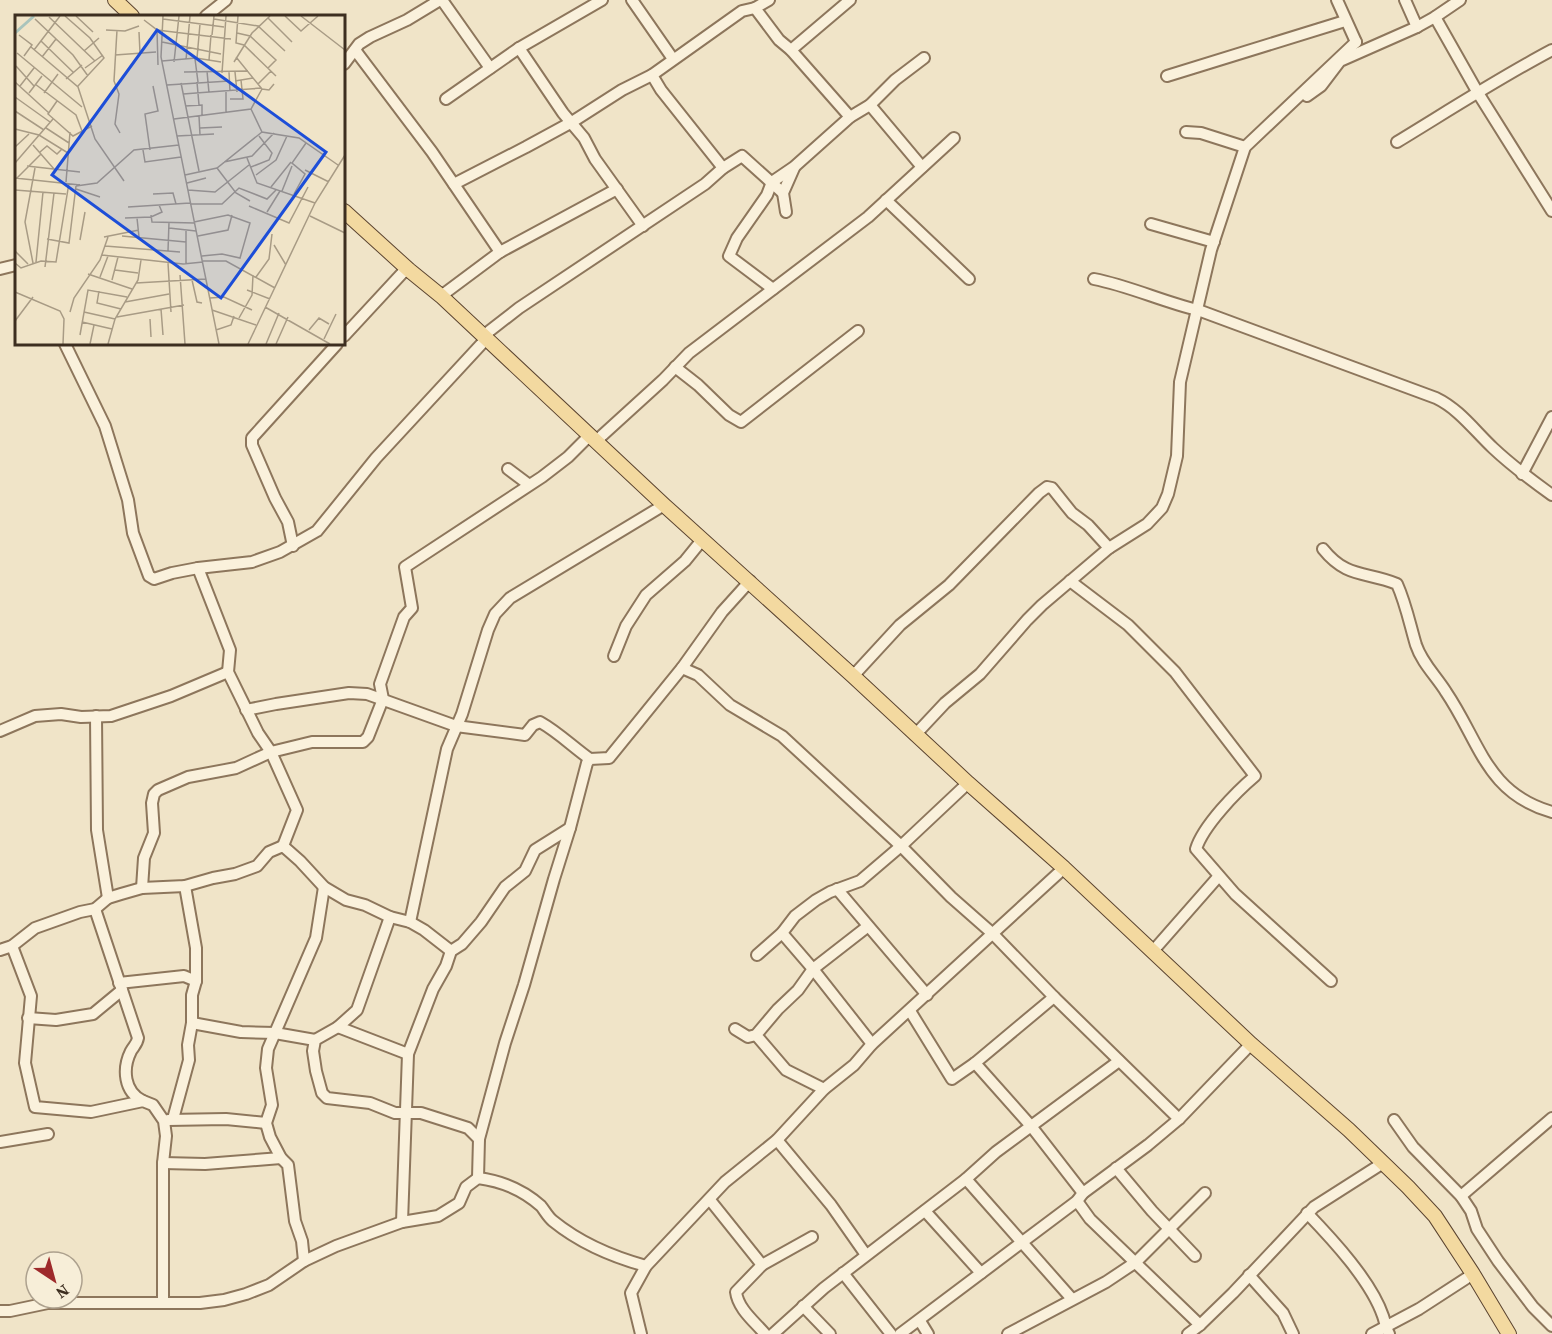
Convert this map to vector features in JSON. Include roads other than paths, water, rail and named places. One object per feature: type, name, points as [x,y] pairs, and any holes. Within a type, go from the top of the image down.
[{"type":"main road","points":[[115,0],[131,15]]},
{"type":"main road","points":[[345,212],[441,296],[702,540],[750,581],[915,735],[1064,868],[1251,1044],[1383,1163],[1434,1216],[1473,1274],[1509,1334]]},
{"type":"street","points":[[207,15],[226,0]]},
{"type":"street","points":[[345,63],[359,44],[441,0],[490,68]]},
{"type":"street","points":[[446,99],[519,48],[602,0]]},
{"type":"street","points":[[632,0],[673,59]]},
{"type":"street","points":[[454,184],[572,122],[622,90],[652,75],[742,11],[755,8],[769,0]]},
{"type":"street","points":[[791,50],[850,0]]},
{"type":"street","points":[[1337,0],[1356,42]]},
{"type":"street","points":[[1405,0],[1417,27]]},
{"type":"street","points":[[1356,42],[1281,114],[1321,86],[1340,61],[1417,27],[1460,0]]},
{"type":"street","points":[[755,8],[779,40],[791,50],[850,117]]},
{"type":"street","points":[[1435,17],[1478,93],[1551,206]]},
{"type":"street","points":[[1167,76],[1345,21]]},
{"type":"street","points":[[915,735],[945,703],[980,674],[1027,620],[1109,548],[1147,524],[1162,508],[1168,494],[1177,456],[1180,382],[1214,242],[1245,147],[1356,42]]},
{"type":"street","points":[[519,48],[643,226]]},
{"type":"street","points":[[1397,141],[1552,50]]},
{"type":"street","points":[[355,51],[395,100],[500,252]]},
{"type":"street","points":[[773,290],[729,256],[737,238],[767,195],[772,182],[794,167],[850,117],[870,105],[895,80],[924,58]]},
{"type":"street","points":[[652,75],[661,90],[723,168]]},
{"type":"street","points":[[870,105],[922,167]]},
{"type":"street","points":[[1186,132],[1201,133],[1245,147]]},
{"type":"street","points":[[142,888],[144,858],[154,833],[152,803],[154,794],[158,790],[188,777],[236,768],[271,752],[312,742],[363,742],[368,737],[383,699],[380,684],[404,617],[412,608],[405,567],[528,484],[542,477],[593,438],[689,353],[868,217],[954,138]]},
{"type":"street","points":[[65,345],[105,426],[128,500],[133,533],[149,576],[154,579],[198,568],[252,562],[292,546],[317,531],[376,458],[485,337],[519,308],[705,184],[723,168],[742,156],[783,193]]},
{"type":"street","points":[[786,212],[783,193],[794,167]]},
{"type":"street","points":[[441,296],[500,252],[617,189]]},
{"type":"street","points":[[886,200],[969,279]]},
{"type":"street","points":[[1151,224],[1214,242]]},
{"type":"street","points":[[0,269],[15,265]]},
{"type":"street","points":[[346,329],[407,268]]},
{"type":"street","points":[[1095,279],[1198,310],[1450,405],[1475,432],[1522,474],[1552,495]]},
{"type":"street","points":[[675,367],[698,385],[729,415],[741,422],[858,330]]},
{"type":"street","points":[[292,546],[288,522],[274,498],[252,445],[252,438],[336,345]]},
{"type":"street","points":[[1522,474],[1552,417]]},
{"type":"street","points":[[508,469],[528,484]]},
{"type":"street","points":[[854,676],[900,625],[949,585],[1047,487],[1052,488],[1072,513],[1088,525],[1109,548]]},
{"type":"street","points":[[410,922],[447,748],[462,714],[495,614],[510,598],[664,505]]},
{"type":"street","points":[[614,656],[626,626],[646,595],[685,561],[702,540]]},
{"type":"street","points":[[1323,549],[1334,563],[1354,573],[1383,578],[1397,584],[1406,605],[1416,646],[1423,661],[1447,692],[1498,780],[1522,800],[1552,812]]},
{"type":"street","points":[[0,950],[12,945],[35,928],[95,909],[108,898],[142,888],[185,886],[235,874],[257,866],[269,852],[283,846],[297,810],[271,752],[246,710],[228,672],[230,650],[198,568]]},
{"type":"street","points":[[246,710],[349,693],[367,694],[456,726],[525,735],[533,725],[540,722],[554,730],[590,759],[609,758],[682,668],[722,612],[750,581]]},
{"type":"street","points":[[1070,581],[1128,626],[1175,672],[1255,776],[1240,789],[1199,838],[1196,849],[1235,894],[1331,981]]},
{"type":"street","points":[[682,668],[698,675],[730,705],[782,736],[993,934],[1179,1119]]},
{"type":"street","points":[[0,731],[35,716],[61,714],[111,716],[171,696],[228,672]]},
{"type":"street","points":[[96,716],[97,830],[108,898]]},
{"type":"street","points":[[478,1178],[479,1139],[505,1043],[590,759]]},
{"type":"street","points":[[757,955],[782,933],[795,916],[816,900],[860,881],[968,783]]},
{"type":"street","points":[[402,1222],[408,1054],[433,989],[447,966],[451,951],[462,944],[481,922],[505,887],[525,872],[535,850],[570,828]]},
{"type":"street","points":[[283,846],[324,887],[346,900],[410,922],[451,951]]},
{"type":"street","points":[[641,1334],[631,1293],[646,1266],[730,1178],[777,1140],[824,1089],[854,1065],[872,1044],[1064,868]]},
{"type":"street","points":[[1153,951],[1218,877]]},
{"type":"street","points":[[163,1303],[163,1163],[168,1120],[189,1060],[192,995],[196,981],[196,948],[185,886]]},
{"type":"street","points":[[304,1261],[302,1241],[295,1221],[288,1165],[281,1158],[270,1137],[266,1123],[272,1105],[266,1068],[268,1048],[316,938],[324,887]]},
{"type":"street","points":[[837,889],[927,995]]},
{"type":"street","points":[[95,909],[138,1038],[126,1068],[129,1090],[136,1097],[153,1105],[168,1120],[226,1119],[266,1123]]},
{"type":"street","points":[[192,1023],[241,1032],[275,1033],[315,1040],[338,1027],[357,1011],[390,917]]},
{"type":"street","points":[[735,1029],[748,1037],[756,1035],[777,1009],[798,990],[813,969],[867,927]]},
{"type":"street","points":[[782,933],[872,1044]]},
{"type":"street","points":[[12,945],[32,996],[25,1063],[35,1107],[91,1112],[143,1101]]},
{"type":"street","points":[[28,1018],[56,1020],[93,1014],[120,987],[184,976],[196,981]]},
{"type":"street","points":[[910,1011],[952,1079],[975,1063],[1054,997]]},
{"type":"street","points":[[338,1027],[408,1054]]},
{"type":"street","points":[[756,1035],[786,1070],[824,1089]]},
{"type":"street","points":[[315,1040],[313,1051],[316,1071],[321,1093],[327,1098],[370,1103],[395,1113],[421,1113],[468,1128],[479,1139]]},
{"type":"street","points":[[900,1334],[1022,1244],[1148,1145],[1179,1119],[1251,1044]]},
{"type":"street","points":[[773,1334],[843,1273],[966,1179],[996,1152],[1119,1061]]},
{"type":"street","points":[[975,1063],[1031,1126],[1080,1197],[1090,1219],[1200,1325]]},
{"type":"street","points":[[1461,1196],[1552,1118]]},
{"type":"street","points":[[1394,1120],[1413,1147],[1461,1196],[1471,1211],[1477,1229],[1498,1261],[1533,1308],[1552,1327],[1543,1334]]},
{"type":"street","points":[[0,1142],[48,1134]]},
{"type":"street","points":[[777,1140],[831,1205],[866,1255]]},
{"type":"street","points":[[163,1163],[205,1164],[281,1158]]},
{"type":"street","points":[[1188,1334],[1200,1325],[1307,1213],[1324,1199],[1383,1163]]},
{"type":"street","points":[[1116,1168],[1152,1211],[1195,1256]]},
{"type":"street","points":[[0,1311],[48,1303],[200,1303],[246,1294],[269,1285],[304,1261],[336,1246],[402,1222],[438,1216],[459,1203],[466,1187],[478,1178],[513,1186],[541,1206],[552,1220],[582,1241],[621,1259],[646,1266]]},
{"type":"street","points":[[966,1179],[1072,1299]]},
{"type":"street","points":[[1011,1333],[1106,1282],[1136,1262],[1205,1193]]},
{"type":"street","points":[[710,1200],[762,1265]]},
{"type":"street","points":[[925,1211],[981,1273]]},
{"type":"street","points":[[1307,1213],[1348,1258],[1373,1297],[1383,1316],[1387,1331]]},
{"type":"street","points":[[765,1334],[743,1309],[736,1292],[762,1265],[812,1238]]},
{"type":"street","points":[[843,1273],[891,1334]]},
{"type":"street","points":[[1372,1334],[1387,1331],[1473,1274]]},
{"type":"street","points":[[1249,1275],[1283,1312],[1293,1334]]},
{"type":"street","points":[[803,1306],[830,1334]]},
{"type":"street","points":[[920,1321],[928,1334]]}]
